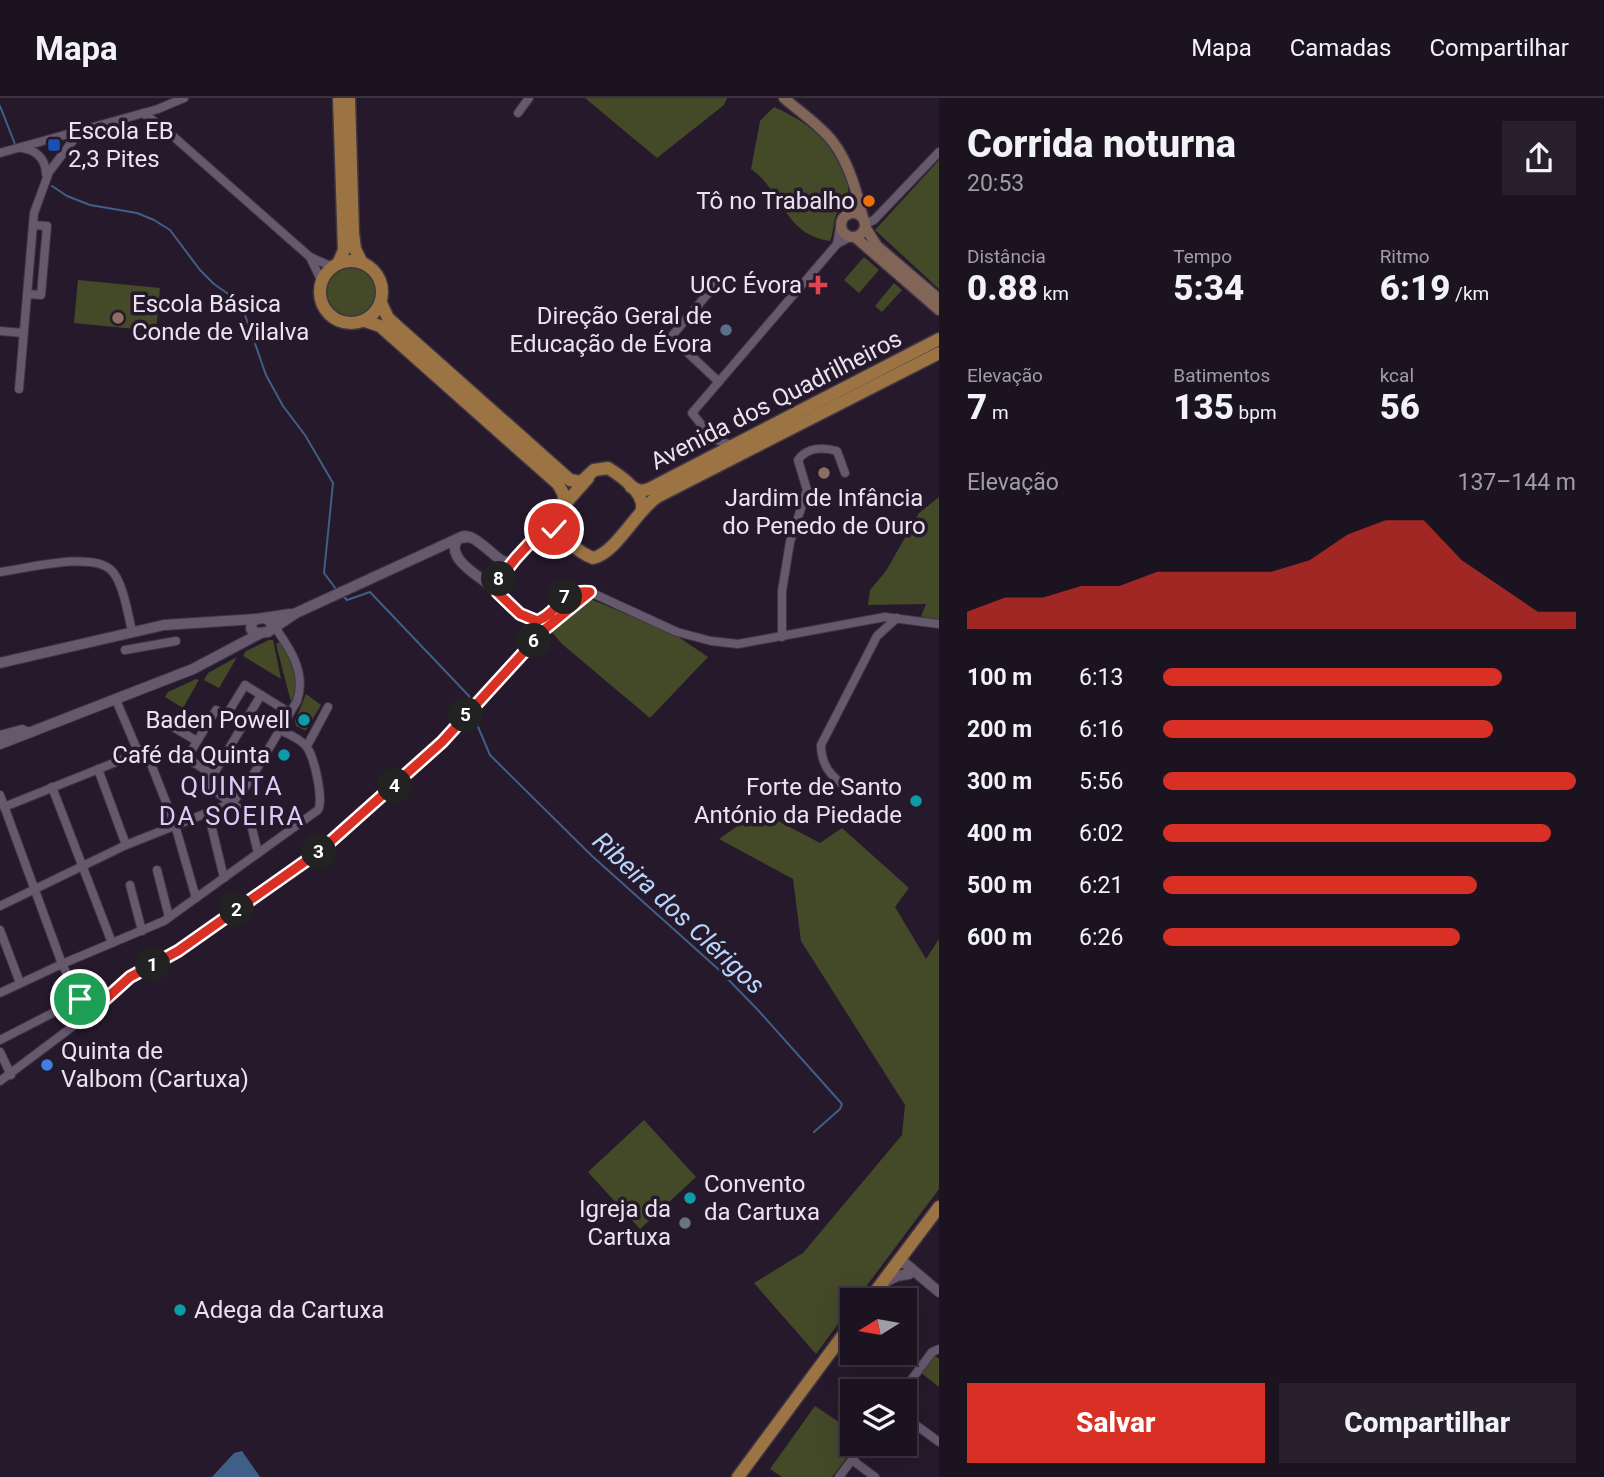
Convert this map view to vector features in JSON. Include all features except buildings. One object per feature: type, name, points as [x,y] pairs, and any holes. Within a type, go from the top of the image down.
[{"type":"main road","points":[[336,265],[350,261],[362,263],[373,269],[380,279],[383,291],[381,303],[365,321],[353,324],[340,322],[330,316],[323,306],[320,294],[322,282],[344,250],[338,98]]},
{"type":"main road","points":[[349,98],[353,233],[355,249],[362,263]]},
{"type":"main road","points":[[784,98],[832,140],[846,165],[869,237],[939,299]]},
{"type":"main road","points":[[855,190],[841,222],[842,232],[853,237],[939,310]]},
{"type":"main road","points":[[846,214],[855,212],[865,223]]},
{"type":"main road","points":[[853,237],[863,232],[865,223]]},
{"type":"main road","points":[[365,321],[380,326],[558,484],[564,495],[555,523],[561,533],[586,555],[596,557],[604,553],[640,512],[643,501],[631,487],[608,468],[601,468],[581,482],[570,480],[398,328],[388,318],[381,303]]},
{"type":"main road","name":"Avenida dos Quadrilheiros","points":[[631,487],[645,490],[939,339]]},
{"type":"main road","name":"Avenida dos Quadrilheiros","points":[[640,512],[657,497],[939,353]]},
{"type":"main road","points":[[560,509],[590,475]]},
{"type":"main road","points":[[878,1288],[939,1207]]},
{"type":"main road","points":[[738,1477],[840,1339]]},
{"type":"street","points":[[0,153],[158,109],[184,98]]},
{"type":"street","points":[[518,113],[529,98]]},
{"type":"street","points":[[158,109],[166,130]]},
{"type":"street","points":[[143,113],[166,130],[310,257],[322,282]]},
{"type":"street","points":[[19,389],[33,225],[38,197],[46,177],[81,130]]},
{"type":"street","points":[[21,148],[39,155],[45,164],[46,177]]},
{"type":"street","points":[[865,223],[874,220],[939,152]]},
{"type":"street","points":[[27,294],[41,295],[47,226],[33,225]]},
{"type":"street","points":[[837,244],[841,227]]},
{"type":"street","points":[[734,445],[713,439],[692,414],[837,244],[853,237]]},
{"type":"street","points":[[310,257],[336,265]]},
{"type":"street","points":[[716,285],[671,337],[719,382]]},
{"type":"street","points":[[0,331],[23,333]]},
{"type":"street","points":[[712,456],[713,439]]},
{"type":"street","points":[[782,637],[782,591],[790,542],[807,490],[798,460],[802,455],[823,447],[837,451],[845,473]]},
{"type":"street","points":[[482,580],[491,583],[500,577],[560,509]]},
{"type":"street","points":[[538,534],[547,528],[561,533]]},
{"type":"street","points":[[459,559],[455,551],[456,544],[461,539],[470,537]]},
{"type":"street","points":[[0,744],[193,669],[234,647],[263,626],[459,538],[470,537],[477,540],[498,558],[503,566],[496,588],[501,597]]},
{"type":"street","points":[[437,549],[448,549],[520,614],[537,621],[543,619],[573,592],[590,592],[677,632],[711,641],[738,644],[885,617],[939,624]]},
{"type":"street","points":[[498,558],[508,562],[516,558]]},
{"type":"street","points":[[0,572],[52,563],[102,564],[112,570],[119,581],[132,631]]},
{"type":"street","points":[[0,1082],[88,1015],[130,977],[178,951],[320,851],[442,742],[545,629],[590,592]]},
{"type":"street","points":[[856,792],[841,784],[828,771],[821,756],[821,745],[877,636],[897,618]]},
{"type":"street","points":[[863,621],[869,623],[877,636]]},
{"type":"street","points":[[0,663],[145,628],[184,622],[234,622],[263,626],[302,675],[298,701],[249,782],[232,803],[126,845],[0,906]]},
{"type":"street","points":[[145,628],[149,645]]},
{"type":"street","points":[[125,650],[176,641]]},
{"type":"street","points":[[213,775],[187,758],[216,710],[226,716],[245,685],[290,713]]},
{"type":"street","points":[[258,853],[249,816],[207,785],[261,695]]},
{"type":"street","points":[[116,700],[132,739],[151,764],[176,825],[196,898]]},
{"type":"street","points":[[307,746],[328,707]]},
{"type":"street","points":[[154,716],[197,741]]},
{"type":"street","points":[[0,735],[22,729],[31,733]]},
{"type":"street","points":[[0,993],[169,917],[318,810],[321,805],[313,760],[307,746],[281,730]]},
{"type":"street","points":[[4,807],[141,752]]},
{"type":"street","points":[[98,769],[126,845]]},
{"type":"street","points":[[52,787],[112,943]]},
{"type":"street","points":[[0,795],[62,964],[88,1015]]},
{"type":"street","points":[[208,812],[225,877]]},
{"type":"street","points":[[157,870],[169,917]]},
{"type":"street","points":[[130,885],[142,931]]},
{"type":"street","points":[[0,930],[20,983]]},
{"type":"street","points":[[0,1040],[80,999]]},
{"type":"street","points":[[0,1052],[11,1075]]},
{"type":"street","points":[[910,1245],[911,1272]]},
{"type":"street","points":[[898,1261],[903,1270],[911,1272],[937,1291]]},
{"type":"street","points":[[882,1283],[911,1272]]},
{"type":"street","points":[[912,1379],[934,1350],[939,1349]]},
{"type":"street","points":[[917,1426],[939,1442]]},
{"type":"street","points":[[839,1477],[855,1456]]},
{"type":"street","points":[[852,1460],[875,1477]]},
{"type":"green space","points":[[585,98],[727,98],[724,105],[657,158]]},
{"type":"green space","points":[[774,107],[812,129],[835,151],[842,164],[848,192],[836,215],[830,241],[815,237],[793,221],[762,178],[751,169],[760,121]]},
{"type":"green space","points":[[939,160],[939,289],[875,230]]},
{"type":"green space","points":[[864,257],[879,270],[859,293],[844,280]]},
{"type":"green space","points":[[351,267],[368,275],[376,292],[368,309],[351,317],[334,309],[326,292],[334,275]]},
{"type":"green space","points":[[78,280],[160,288],[156,331],[74,323]]},
{"type":"green space","points":[[894,283],[902,290],[882,312],[875,306]]},
{"type":"green space","points":[[939,497],[939,621],[920,619],[926,604],[868,605],[870,590],[886,571],[919,513]]},
{"type":"green space","points":[[588,598],[674,634],[708,657],[650,718],[562,644],[550,630]]},
{"type":"green space","points":[[273,640],[281,679],[243,656],[246,651]]},
{"type":"green space","points":[[280,642],[296,678],[291,702],[276,644]]},
{"type":"green space","points":[[237,657],[219,688],[204,680],[208,673]]},
{"type":"green space","points":[[199,680],[183,708],[165,697],[168,692]]},
{"type":"green space","points":[[306,694],[321,705],[304,730],[296,726],[295,721]]},
{"type":"green space","points":[[759,811],[820,843],[842,828],[909,888],[895,907],[926,959],[939,939],[939,1189],[865,1288],[840,1288],[840,1321],[816,1354],[754,1283],[803,1253],[902,1135],[905,1105],[801,941],[793,879],[719,839]]},
{"type":"green space","points":[[644,1120],[696,1177],[640,1229],[588,1172]]},
{"type":"green space","points":[[934,1355],[939,1359],[939,1387],[921,1373]]},
{"type":"green space","points":[[815,1406],[840,1423],[840,1456],[848,1456],[832,1477],[782,1477],[770,1469]]},
{"type":"water","points":[[242,1451],[260,1477],[212,1477],[234,1453]]},
{"type":"waterway","name":"Ribeira dos Clérigos","points":[[0,106],[15,144]]},
{"type":"waterway","name":"Ribeira dos Clérigos","points":[[52,186],[67,196],[90,205],[137,213],[154,220],[170,230],[200,270],[234,298],[245,315],[266,375],[333,483],[324,573],[336,589]]},
{"type":"waterway","name":"Ribeira dos Clérigos","points":[[342,595],[347,600],[370,592],[471,701]]},
{"type":"waterway","name":"Ribeira dos Clérigos","points":[[473,715],[490,755],[592,856],[717,968],[842,1104],[840,1109],[814,1132]]},
{"type":"place","name":"Escola EB 2,3 Pites","points":[[54,145]]},
{"type":"place","name":"Tô no Trabalho","points":[[869,201]]},
{"type":"place","name":"UCC Évora","points":[[818,285]]},
{"type":"place","name":"Escola Básica Conde de Vilalva","points":[[118,318]]},
{"type":"place","name":"Direção Geral de Educação de Évora","points":[[726,330]]},
{"type":"place","name":"Jardim de Infância do Penedo de Ouro","points":[[824,473]]},
{"type":"place","name":"Baden Powell","points":[[304,720]]},
{"type":"place","name":"Café da Quinta","points":[[284,755]]},
{"type":"place","name":"Forte de Santo António da Piedade","points":[[916,801]]},
{"type":"place","name":"Quinta de Valbom (Cartuxa)","points":[[47,1065]]},
{"type":"place","name":"Convento da Cartuxa","points":[[690,1198]]},
{"type":"place","name":"Igreja da Cartuxa","points":[[685,1223]]},
{"type":"place","name":"Adega da Cartuxa","points":[[180,1310]]},
{"type":"district","name":"QUINTA DA SOEIRA","points":[[232,801]]},
{"type":"route","points":[[80,999],[88,1015],[130,977],[178,951],[320,851],[442,742],[545,629],[590,592],[573,592],[543,619],[537,621],[520,614],[498,593],[496,584],[516,558],[540,532],[547,528],[554,529]]}]
